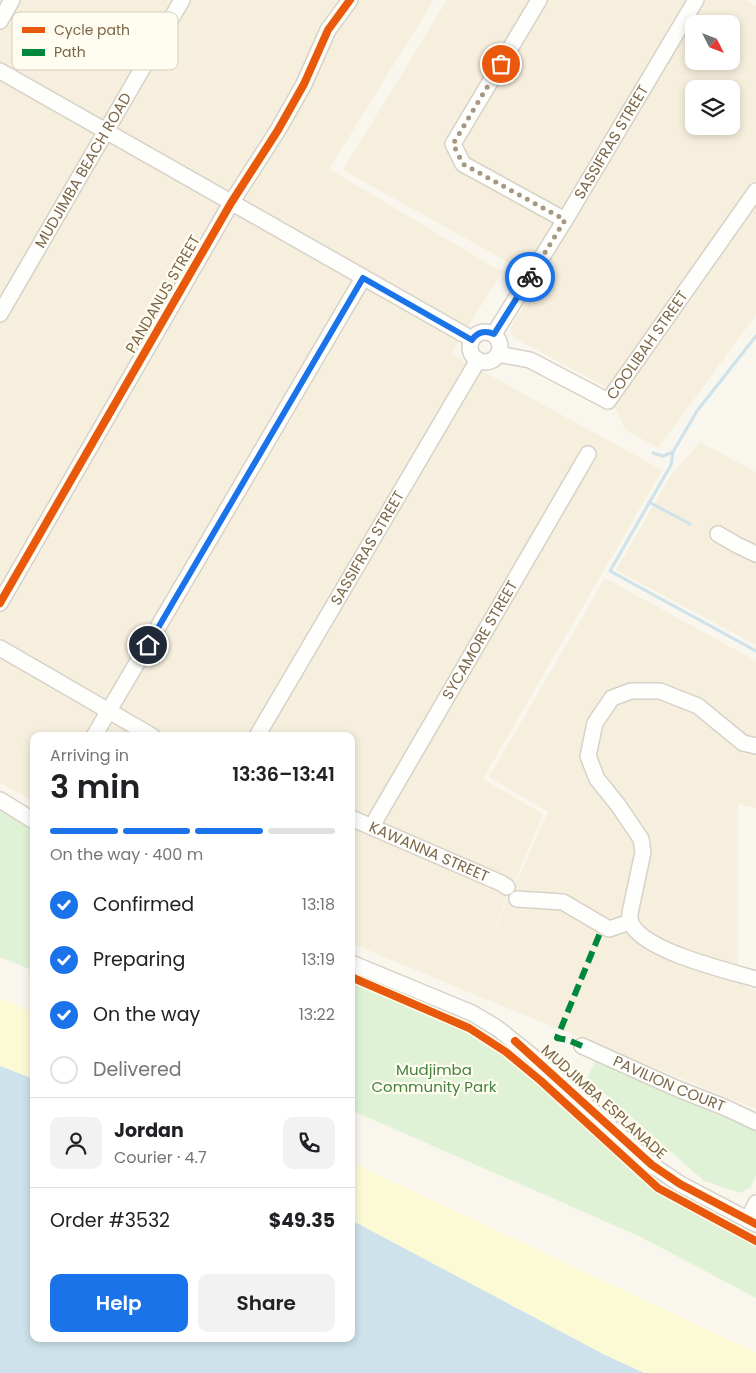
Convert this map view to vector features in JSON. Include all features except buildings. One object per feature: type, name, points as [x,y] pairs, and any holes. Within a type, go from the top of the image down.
[{"type":"street","points":[[0,21],[12,0]]},
{"type":"street","name":"MUDJIMBA BEACH ROAD","points":[[175,12],[182,0]]},
{"type":"street","name":"PANDANUS STREET","points":[[0,603],[231,203],[278,130],[304,84],[328,30],[350,0]]},
{"type":"street","points":[[539,0],[453,144],[463,164],[565,220]]},
{"type":"street","name":"SASSIFRAS STREET","points":[[494,334],[565,220],[696,0]]},
{"type":"street","name":"MUDJIMBA BEACH ROAD","points":[[0,314],[141,70]]},
{"type":"street","points":[[0,71],[472,340]]},
{"type":"street","name":"COOLIBAH STREET","points":[[498,354],[530,360],[608,401],[756,191]]},
{"type":"street","points":[[96,732],[363,278]]},
{"type":"street","points":[[480,333],[494,334],[500,343],[498,354],[490,361],[478,360],[471,353],[472,340],[480,333]]},
{"type":"street","name":"SASSIFRAS STREET","points":[[259,732],[478,360]]},
{"type":"street","name":"SYCAMORE STREET","points":[[372,826],[588,454]]},
{"type":"street","points":[[718,534],[756,554]]},
{"type":"street","points":[[0,648],[145,732]]},
{"type":"street","points":[[756,746],[743,743],[698,706],[660,691],[631,691],[612,698],[594,723],[588,756],[597,778],[641,839],[643,852],[630,913],[630,922],[635,930],[685,958],[756,978]]},
{"type":"street","points":[[0,800],[30,818]]},
{"type":"street","name":"KAWANNA STREET","points":[[355,820],[501,882],[512,893],[563,902],[609,929],[630,922]]},
{"type":"street","name":"MUDJIMBA ESPLANADE","points":[[355,965],[472,1013],[497,1028],[532,1056],[652,1165],[680,1184],[752,1222]]},
{"type":"street","name":"PAVILION COURT","points":[[582,1046],[678,1090],[724,1107],[756,1122]]},
{"type":"street","points":[[752,1222],[756,1204]]},
{"type":"shaded area","points":[[0,0],[434,0],[329,169],[502,272],[451,354],[662,470],[483,779],[543,814],[483,955],[548,812],[489,777],[605,578],[756,661],[756,808],[738,804],[738,983],[756,991],[756,1109],[355,945],[355,732],[30,732],[30,800],[0,783]]},
{"type":"shaded area","points":[[447,0],[746,0],[756,6],[756,315],[658,448],[626,430],[604,386],[514,338],[510,328],[540,280],[343,170]]},
{"type":"shaded area","points":[[700,442],[756,472],[756,645],[616,570],[670,477]]},
{"type":"green space","points":[[0,811],[30,827],[30,969],[0,957]]},
{"type":"green space","name":"Mudjimba Community Park","points":[[355,975],[496,1038],[658,1188],[756,1240],[756,1298],[641,1237],[355,1112]]},
{"type":"green space","points":[[596,1060],[756,1130],[756,1175],[751,1187],[740,1193],[704,1181],[587,1078]]},
{"type":"sand","points":[[0,998],[30,1011],[30,1077],[0,1066]]},
{"type":"sand","points":[[355,1164],[756,1352],[756,1373],[644,1373],[605,1355],[355,1222]]},
{"type":"water","points":[[0,1066],[30,1077],[30,1342],[355,1342],[355,1222],[605,1355],[644,1373],[0,1373]]},
{"type":"waterway","points":[[653,453],[663,456],[673,452],[697,411],[756,336]]},
{"type":"waterway","points":[[673,452],[671,465],[610,571],[756,651]]},
{"type":"waterway","points":[[649,502],[690,524]]},
{"type":"marked path","points":[[582,1046],[557,1038],[600,933]]},
{"type":"cycle path","points":[[0,603],[231,203],[278,130],[304,84],[328,30],[350,0]]},
{"type":"cycle path","points":[[355,979],[469,1028],[506,1052],[541,1081],[658,1188],[756,1241]]},
{"type":"cycle path","points":[[515,1041],[652,1165],[680,1184],[756,1224]]},
{"type":"way so far","points":[[501,64],[453,144],[463,164],[565,220],[530,277]]},
{"type":"route","points":[[148,645],[363,278],[472,340],[475,335],[480,333],[490,332],[494,334],[530,277]]}]
